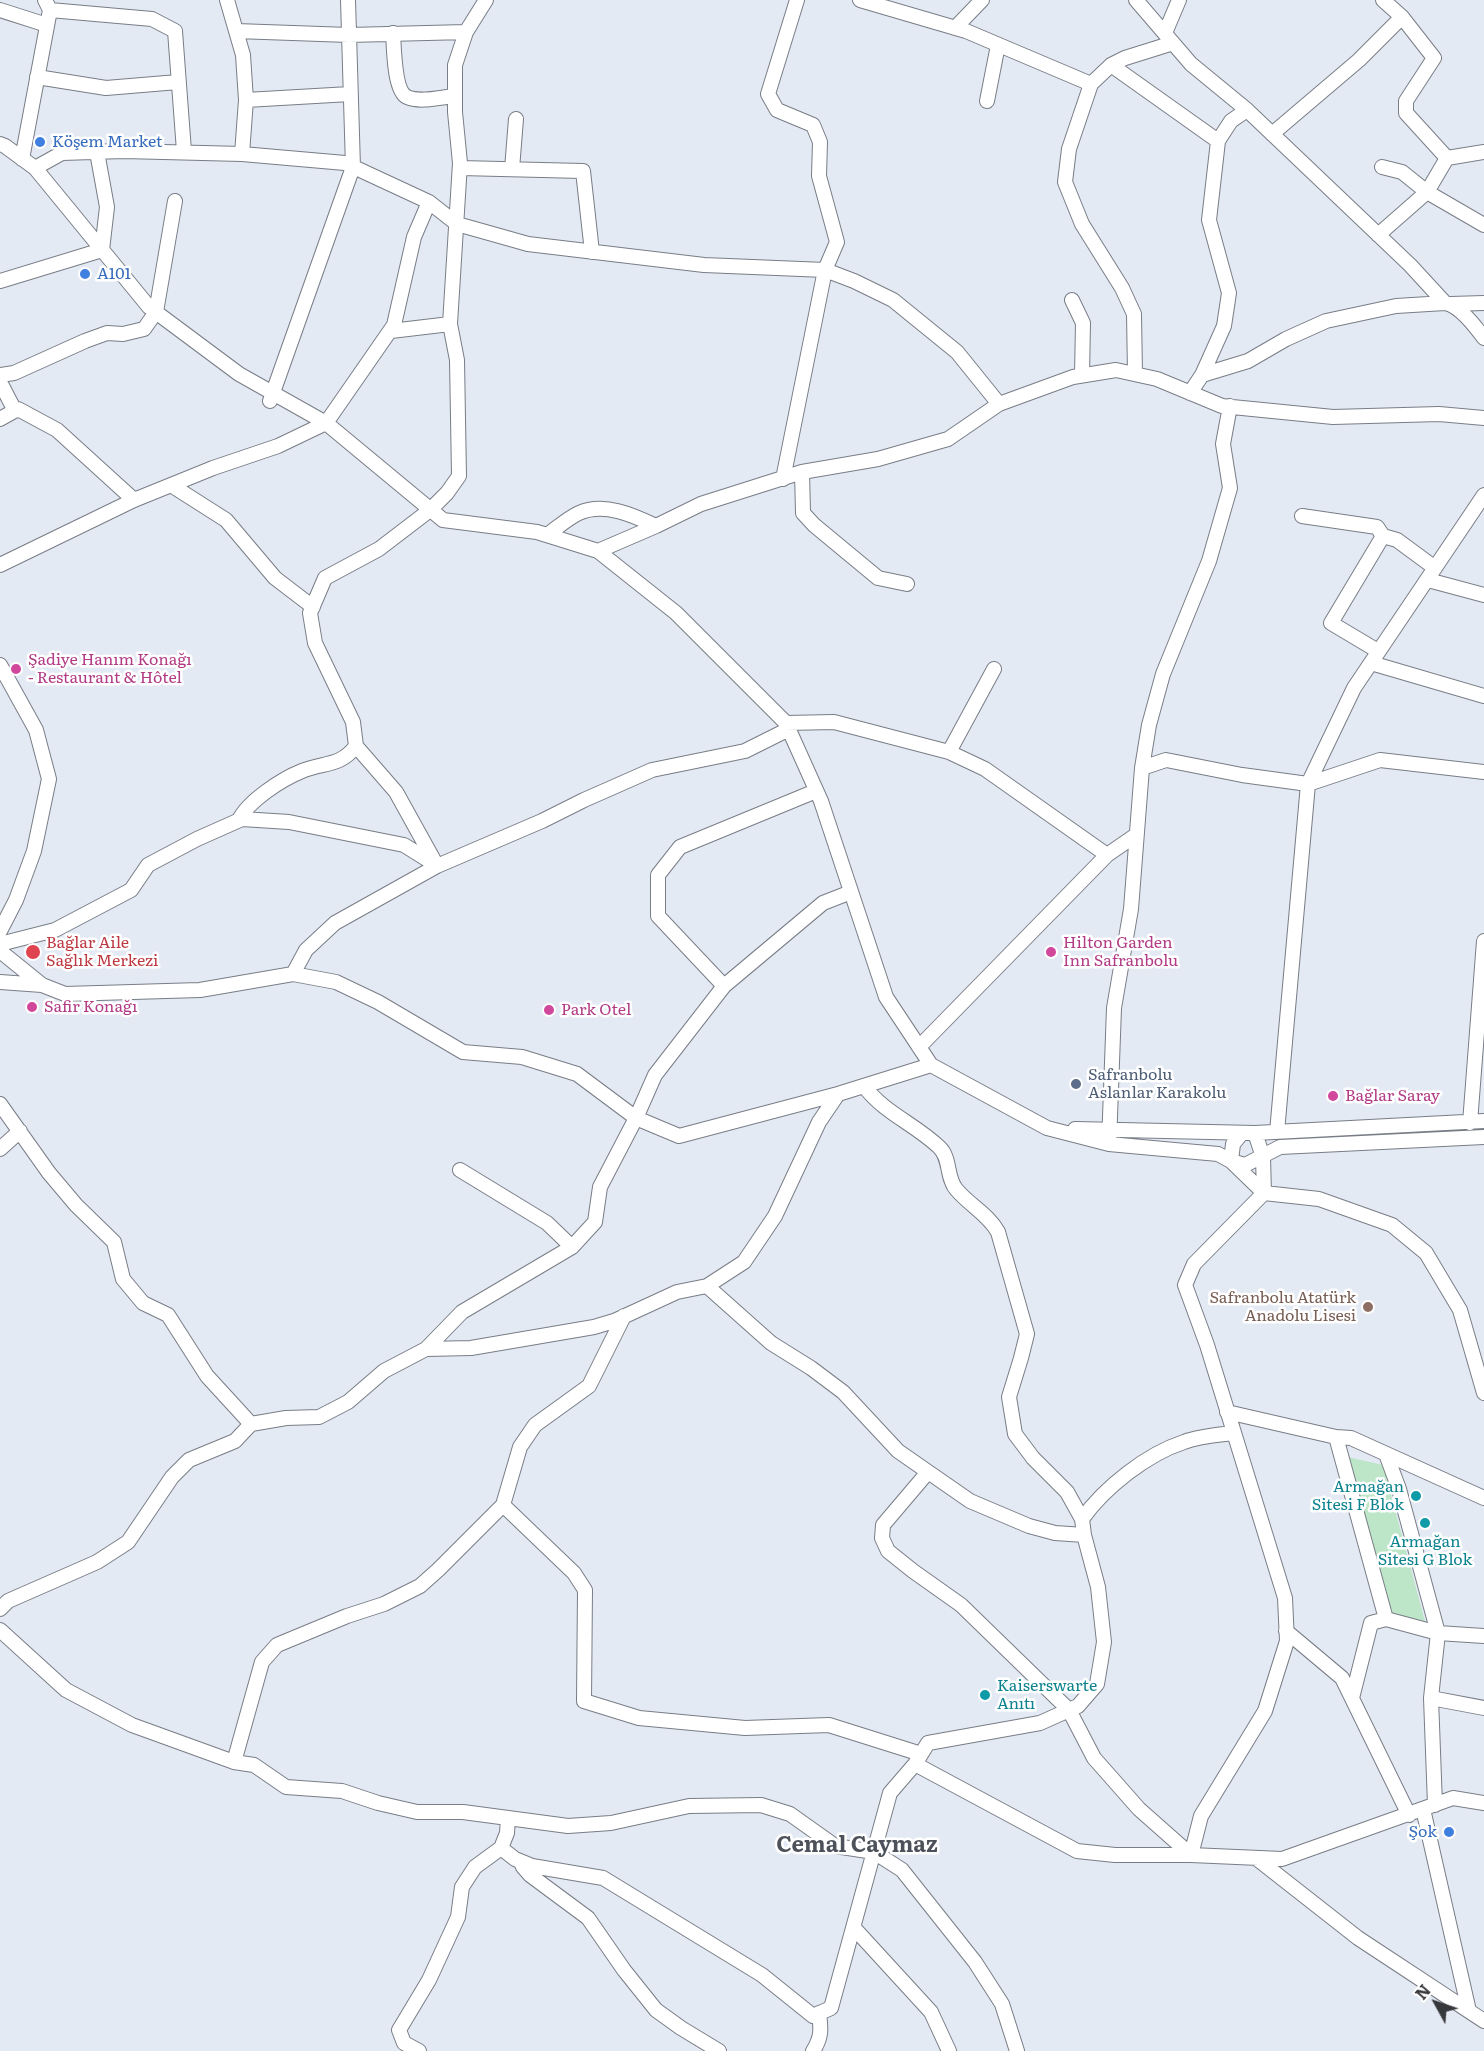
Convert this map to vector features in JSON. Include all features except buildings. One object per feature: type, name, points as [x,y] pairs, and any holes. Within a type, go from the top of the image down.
[{"type":"street","points":[[232,0],[227,0],[243,55],[246,100],[242,154]]},
{"type":"street","points":[[272,397],[353,167],[348,0]]},
{"type":"street","points":[[437,866],[396,792],[356,746],[353,722],[315,643],[310,613],[325,578],[379,549],[430,510],[447,493],[459,476],[457,360],[450,324],[460,168],[455,65],[466,32],[486,0]]},
{"type":"street","points":[[783,479],[825,270],[837,242],[819,176],[820,141],[813,125],[777,110],[768,94],[797,0]]},
{"type":"street","points":[[860,0],[883,3],[955,28],[1091,84]]},
{"type":"street","points":[[955,28],[982,0]]},
{"type":"street","points":[[1136,0],[1191,64],[1247,110],[1484,338]]},
{"type":"street","points":[[1169,38],[1179,0]]},
{"type":"street","points":[[1383,0],[1402,17],[1434,58],[1406,101],[1406,113],[1447,158]]},
{"type":"street","points":[[22,159],[47,25],[47,5],[152,19],[175,31],[184,151]]},
{"type":"street","points":[[0,10],[47,25]]},
{"type":"street","points":[[1272,134],[1359,60],[1402,17]]},
{"type":"street","points":[[236,31],[349,35],[466,32]]},
{"type":"street","points":[[393,33],[398,82],[402,93],[406,97],[416,99],[455,96]]},
{"type":"street","points":[[1135,374],[1134,314],[1122,288],[1082,224],[1065,182],[1069,149],[1091,84],[1111,65],[1169,38]]},
{"type":"street","points":[[987,101],[999,45]]},
{"type":"street","points":[[1111,65],[1218,141]]},
{"type":"street","points":[[37,77],[106,88],[178,82]]},
{"type":"street","points":[[246,100],[350,94]]},
{"type":"street","points":[[1190,393],[1202,375],[1224,326],[1229,293],[1209,220],[1218,141],[1231,121],[1247,110]]},
{"type":"street","points":[[512,170],[516,119]]},
{"type":"street","points":[[0,144],[34,168],[149,307],[272,397],[326,423],[443,520],[537,532],[598,551],[676,613],[788,726],[816,791],[886,997],[931,1065],[1047,1128],[1218,1154],[1245,1165],[1280,1147],[1484,1137]]},
{"type":"street","points":[[34,168],[62,153],[96,152],[184,151],[345,164],[429,202],[457,224],[528,244],[704,265],[825,270],[893,300],[957,352],[999,404]]},
{"type":"street","points":[[96,152],[107,207],[102,250]]},
{"type":"street","points":[[1447,158],[1484,152]]},
{"type":"street","points":[[1378,235],[1427,192],[1447,158]]},
{"type":"street","points":[[1383,167],[1402,172],[1427,192],[1484,225]]},
{"type":"street","points":[[460,168],[583,171],[592,252]]},
{"type":"street","points":[[0,375],[14,373],[85,340],[107,333],[123,334],[144,329],[156,312],[175,201]]},
{"type":"street","points":[[0,565],[134,500],[278,446],[326,423],[394,325],[414,237],[429,202]]},
{"type":"street","points":[[0,281],[102,250]]},
{"type":"street","points":[[1072,300],[1083,323],[1082,375]]},
{"type":"street","points":[[1202,375],[1248,362],[1286,339],[1326,321],[1396,306],[1484,303]]},
{"type":"street","points":[[391,331],[450,324]]},
{"type":"street","points":[[598,551],[701,504],[802,472],[878,459],[948,439],[999,404],[1082,375],[1116,370],[1135,374],[1157,380],[1222,406],[1333,417],[1439,414],[1484,418]]},
{"type":"street","points":[[0,382],[15,411]]},
{"type":"street","points":[[1109,1137],[1114,1008],[1131,909],[1142,768],[1149,725],[1163,674],[1209,561],[1230,488],[1223,444],[1230,406]]},
{"type":"street","points":[[0,419],[18,409],[57,430],[134,500]]},
{"type":"street","points":[[802,472],[803,513],[878,578],[907,584]]},
{"type":"street","points":[[171,485],[226,520],[275,578],[313,607]]},
{"type":"street","points":[[1277,1132],[1308,784],[1354,688],[1484,495]]},
{"type":"street","points":[[548,535],[578,513],[600,508],[633,515],[656,526]]},
{"type":"street","points":[[1302,516],[1377,527],[1383,536],[1397,540],[1431,574],[1484,596]]},
{"type":"street","points":[[1378,651],[1331,623],[1383,536]]},
{"type":"street","points":[[1371,663],[1484,696]]},
{"type":"street","points":[[0,665],[36,730],[49,779],[34,851],[16,900],[0,931]]},
{"type":"street","points":[[949,752],[994,669]]},
{"type":"street","points":[[293,974],[306,950],[335,923],[437,866],[652,770],[745,751],[788,726],[834,722],[949,752],[985,769],[1107,855]]},
{"type":"street","points":[[239,820],[242,813],[280,782],[303,770],[343,759],[356,746]]},
{"type":"street","points":[[1142,768],[1166,760],[1242,775],[1308,784],[1380,760],[1484,772]]},
{"type":"street","points":[[724,986],[658,916],[658,875],[680,847],[816,791]]},
{"type":"street","points":[[0,944],[55,930],[65,925],[131,890],[148,865],[197,839],[242,819],[289,822],[404,845],[437,866]]},
{"type":"street","points":[[919,1047],[1107,855],[1136,835]]},
{"type":"street","points":[[0,1609],[8,1601],[97,1562],[128,1542],[172,1477],[189,1460],[235,1441],[251,1424],[286,1418],[319,1416],[348,1402],[384,1371],[426,1349],[462,1312],[572,1247],[595,1222],[600,1187],[636,1118],[655,1075],[724,986],[823,903],[851,892]]},
{"type":"street","points":[[1109,1137],[1277,1132],[1477,1122],[1484,941]]},
{"type":"street","points":[[0,951],[42,985]]},
{"type":"street","points":[[0,982],[42,985],[65,994],[200,990],[293,974],[336,982],[378,1002],[463,1052],[522,1057],[577,1074],[636,1118],[679,1136],[838,1094],[931,1065]]},
{"type":"street","points":[[501,1848],[515,1859],[532,1866],[603,1878],[762,1975],[813,2016],[831,2008],[890,1793],[928,1743],[1040,1723],[1078,1706],[1098,1684],[1104,1642],[1098,1587],[1082,1519],[1066,1492],[1033,1458],[1015,1434],[1009,1397],[1027,1334],[998,1232],[991,1222],[956,1189],[941,1148],[888,1111],[871,1096],[864,1086]]},
{"type":"street","points":[[426,1349],[482,1346],[594,1327],[677,1292],[707,1286],[744,1262],[775,1216],[819,1122],[838,1094]]},
{"type":"street","points":[[0,1104],[49,1173],[76,1205],[114,1242],[123,1280],[143,1303],[168,1315],[207,1376],[251,1424]]},
{"type":"street","points":[[0,1149],[20,1131]]},
{"type":"street","points":[[1191,1855],[1201,1816],[1265,1711],[1287,1641],[1285,1598],[1207,1345],[1185,1285],[1194,1264],[1264,1193],[1263,1157],[1249,1133]]},
{"type":"street","points":[[1231,1161],[1233,1144],[1249,1133]]},
{"type":"street","points":[[1231,1161],[1264,1193],[1319,1199],[1392,1225],[1426,1253],[1460,1310],[1484,1393]]},
{"type":"street","points":[[460,1170],[547,1223],[572,1247]]},
{"type":"street","points":[[707,1286],[771,1343],[812,1368],[843,1392],[898,1451],[970,1501],[1029,1526],[1055,1533],[1084,1535]]},
{"type":"street","points":[[234,1762],[262,1662],[277,1645],[347,1616],[384,1604],[420,1586],[503,1505],[520,1447],[535,1425],[589,1386],[624,1316]]},
{"type":"street","points":[[1227,1412],[1336,1437],[1351,1438],[1484,1498]]},
{"type":"street","points":[[1082,1519],[1095,1500],[1154,1454],[1186,1441],[1234,1432]]},
{"type":"street","points":[[1336,1437],[1386,1619]]},
{"type":"street","points":[[1386,1454],[1399,1489],[1438,1633],[1431,1698],[1429,1807],[1469,2011]]},
{"type":"street","points":[[928,1472],[884,1525],[882,1538],[888,1551],[961,1605],[1069,1710],[1094,1758],[1139,1809],[1191,1855]]},
{"type":"street","points":[[503,1505],[574,1573],[585,1590],[584,1701],[639,1718],[745,1728],[829,1725],[918,1759],[1077,1851],[1115,1855],[1191,1855],[1282,1859],[1453,1798],[1484,1803]]},
{"type":"street","points":[[1352,1698],[1371,1623],[1386,1619],[1438,1633],[1484,1636]]},
{"type":"street","points":[[0,1630],[66,1690],[132,1725],[234,1762],[254,1765],[286,1787],[342,1791],[378,1803],[417,1812],[463,1812],[568,1826],[611,1824],[689,1806],[760,1805],[790,1814],[836,1845],[874,1852],[902,1870],[975,1962],[1002,2004],[1017,2051]]},
{"type":"street","points":[[1286,1630],[1342,1678],[1409,1815]]},
{"type":"street","points":[[1431,1698],[1484,1708]]},
{"type":"street","points":[[419,2051],[404,2043],[399,2030],[429,1980],[458,1917],[462,1887],[475,1867],[501,1848],[507,1833],[508,1818]]},
{"type":"street","points":[[1256,1858],[1358,1938],[1484,2021]]},
{"type":"street","points":[[521,1862],[531,1875],[588,1918],[624,1970],[656,2010],[719,2051]]},
{"type":"street","points":[[854,1928],[931,2012],[949,2051]]},
{"type":"street","points":[[813,2051],[822,2032],[819,2013]]},
{"type":"green space","points":[[1348,1457],[1383,1465],[1426,1625],[1394,1619]]},
{"type":"place","name":"Köşem Market","points":[[40,142]]},
{"type":"place","name":"A101","points":[[85,274]]},
{"type":"place","name":"Şadiye Hanım Konağı - Restaurant & Hôtel","points":[[16,669]]},
{"type":"place","name":"Bağlar Aile Sağlık Merkezi","points":[[33,952]]},
{"type":"place","name":"Hilton Garden Inn Safranbolu","points":[[1051,952]]},
{"type":"place","name":"Safir Konağı","points":[[32,1007]]},
{"type":"place","name":"Park Otel","points":[[549,1010]]},
{"type":"place","name":"Safranbolu Aslanlar Karakolu","points":[[1076,1084]]},
{"type":"place","name":"Bağlar Saray","points":[[1333,1096]]},
{"type":"place","name":"Safranbolu Atatürk Anadolu Lisesi","points":[[1368,1307]]},
{"type":"place","name":"Armağan Sitesi F Blok","points":[[1416,1496]]},
{"type":"place","name":"Armağan Sitesi G Blok","points":[[1425,1523]]},
{"type":"place","name":"Kaiserswarte Anıtı","points":[[985,1695]]},
{"type":"place","name":"Şok","points":[[1449,1832]]},
{"type":"district","name":"Cemal Caymaz","points":[[857,1846]]}]
